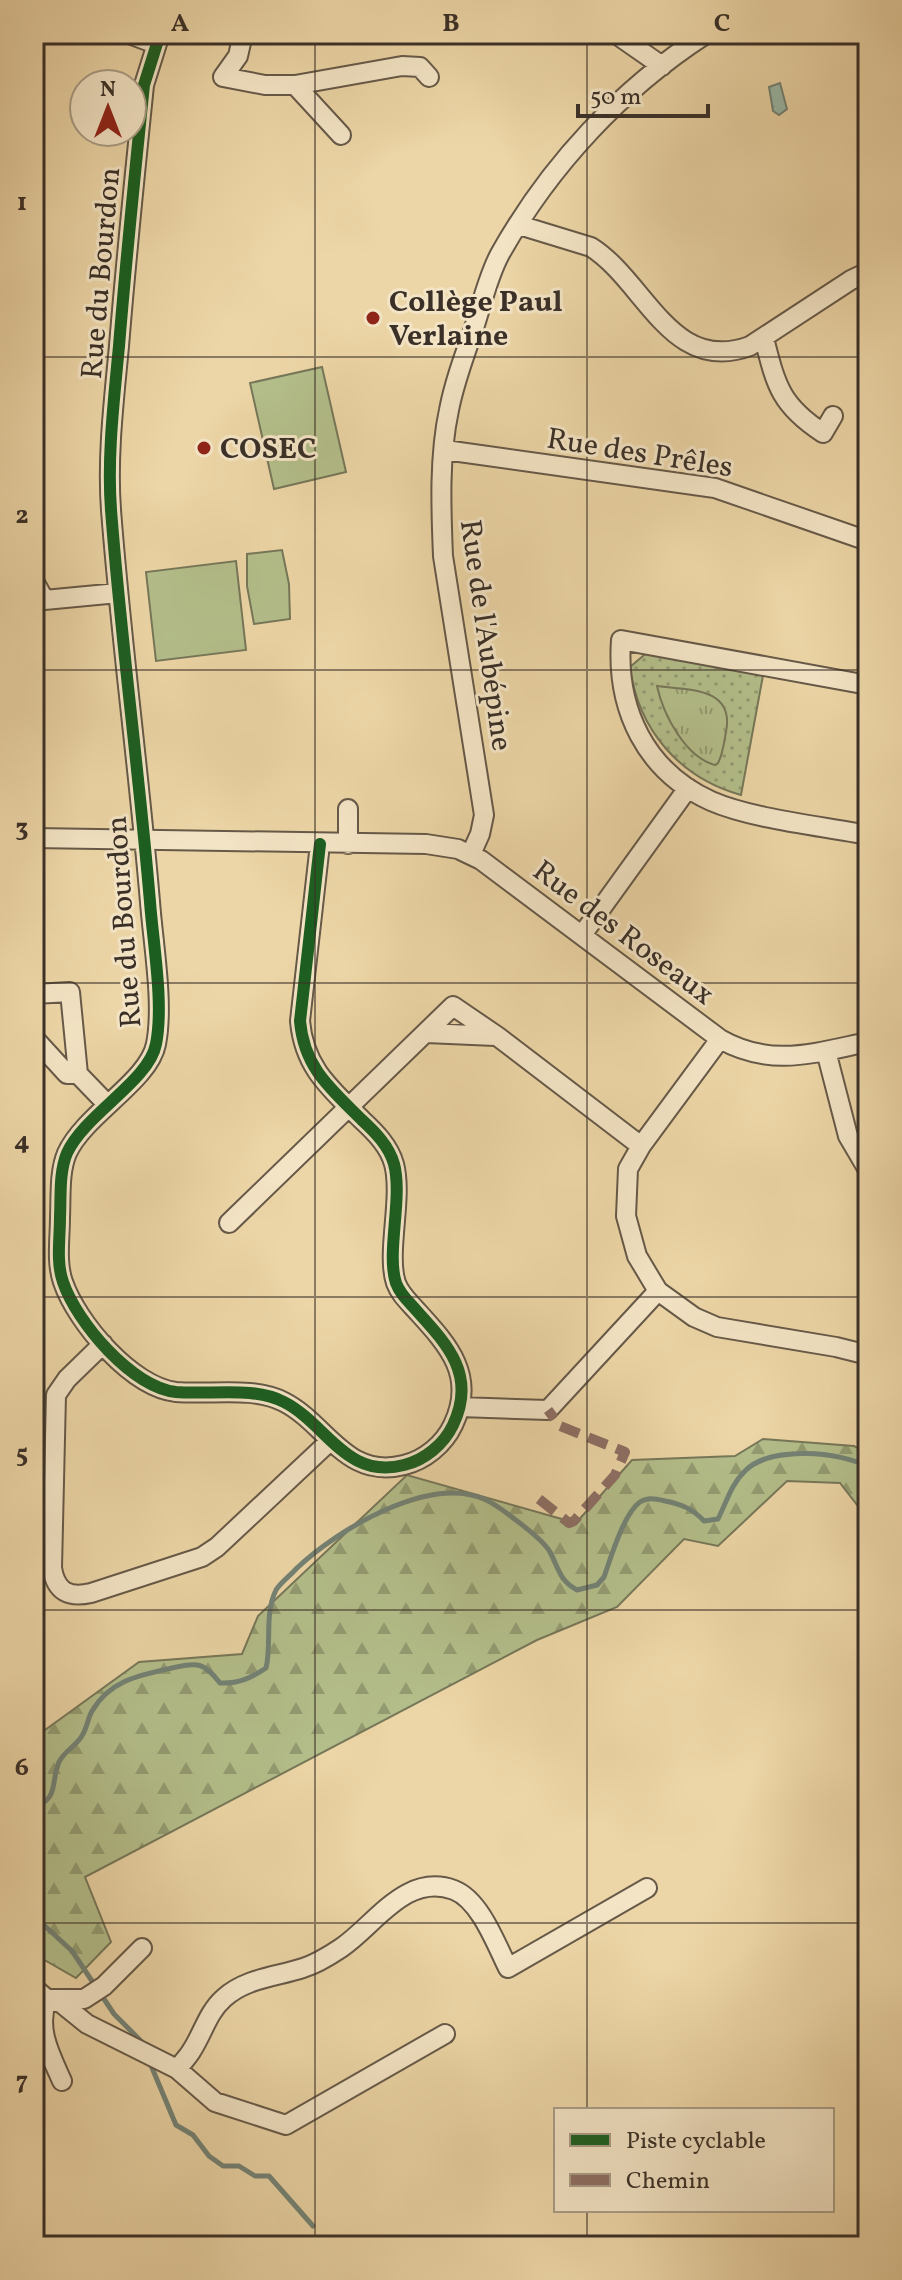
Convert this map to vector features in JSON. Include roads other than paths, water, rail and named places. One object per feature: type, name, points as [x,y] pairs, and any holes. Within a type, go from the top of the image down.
[{"type":"street","points":[[129,34],[158,39]]},
{"type":"street","points":[[243,34],[238,56],[223,77],[265,85],[295,85],[402,66],[420,67],[429,77]]},
{"type":"street","points":[[616,34],[662,66]]},
{"type":"street","name":"Rue de l'Aubépine","points":[[471,854],[484,815],[443,556],[442,514],[448,411],[458,374],[499,256],[537,194],[575,145],[662,66],[706,34]]},
{"type":"street","name":"Rue du Bourdon","points":[[158,39],[144,85],[113,420],[110,501],[145,839],[158,1010],[156,1043],[143,1068],[80,1132],[65,1157],[59,1265],[71,1302],[103,1344],[136,1376],[153,1387],[173,1392],[257,1394],[278,1399],[297,1410],[339,1450],[371,1466],[405,1465],[426,1456],[444,1440],[460,1407]]},
{"type":"street","points":[[295,85],[341,135]]},
{"type":"street","points":[[519,225],[591,247],[600,253],[619,270],[667,327],[704,351],[737,351],[764,338],[868,272]]},
{"type":"street","points":[[764,338],[779,388],[793,411],[823,433],[833,416]]},
{"type":"street","name":"Rue des Prêles","points":[[445,450],[715,488],[868,541]]},
{"type":"street","points":[[34,581],[39,600],[118,593]]},
{"type":"street","points":[[868,685],[621,640],[621,682],[632,722],[660,764],[688,788],[712,802],[742,811],[868,835]]},
{"type":"street","points":[[582,935],[688,788]]},
{"type":"street","points":[[348,809],[348,844]]},
{"type":"street","name":"Rue des Roseaux","points":[[34,838],[426,844],[458,849],[471,854],[736,1048],[770,1057],[826,1051],[868,1042]]},
{"type":"street","points":[[320,844],[301,1031],[309,1061],[317,1074],[381,1140],[394,1165],[394,1279],[401,1293],[447,1345],[457,1361],[461,1380],[460,1407],[548,1410],[658,1291]]},
{"type":"street","name":"Rue du Bourdon","points":[[34,994],[68,991],[71,995],[78,1074]]},
{"type":"street","points":[[229,1223],[453,1006],[641,1146]]},
{"type":"street","points":[[426,1033],[497,1036]]},
{"type":"street","points":[[34,1038],[67,1074],[78,1074],[107,1104]]},
{"type":"street","points":[[720,1039],[641,1146],[628,1169],[626,1216],[637,1256],[658,1291],[694,1317],[717,1327],[868,1355]]},
{"type":"street","points":[[826,1051],[848,1136],[868,1170]]},
{"type":"street","points":[[103,1344],[67,1379],[56,1395],[52,1568],[56,1584],[65,1593],[91,1593],[202,1557],[217,1547],[330,1441]]},
{"type":"street","points":[[177,2069],[192,2050],[210,2014],[225,1997],[254,1980],[316,1963],[418,1888],[450,1888],[463,1894],[473,1903],[508,1968],[647,1888]]},
{"type":"street","points":[[41,1993],[84,1999],[104,1986],[142,1948]]},
{"type":"street","points":[[41,1993],[61,2003],[87,2024],[177,2069],[215,2102],[286,2125],[445,2034]]},
{"type":"street","points":[[41,1993],[45,2044],[62,2081]]},
{"type":"water","points":[[780,83],[787,109],[779,115],[773,111],[769,87]]},
{"type":"waterway","points":[[34,1808],[51,1794],[59,1762],[81,1738],[92,1711],[117,1686],[137,1677],[188,1665],[204,1667],[220,1683],[244,1680],[266,1668],[270,1609],[278,1587],[314,1553],[384,1510],[437,1494],[462,1494],[484,1499],[539,1539],[550,1552],[563,1578],[577,1590],[597,1585],[604,1577],[623,1525],[643,1500],[655,1499],[676,1504],[691,1510],[704,1521],[718,1519],[741,1475],[757,1462],[788,1454],[806,1454],[841,1457],[868,1467]]},
{"type":"waterway","points":[[34,1916],[72,1951],[114,2014],[143,2046]]},
{"type":"waterway","points":[[150,2063],[176,2125],[193,2135],[209,2156],[223,2166],[239,2166],[255,2176],[269,2176],[313,2226]]},
{"type":"waterway","points":[[326,2241],[331,2246]]},
{"type":"place","name":"Collège Paul Verlaine","points":[[373,318]]},
{"type":"place","name":"COSEC","points":[[204,448]]}]
